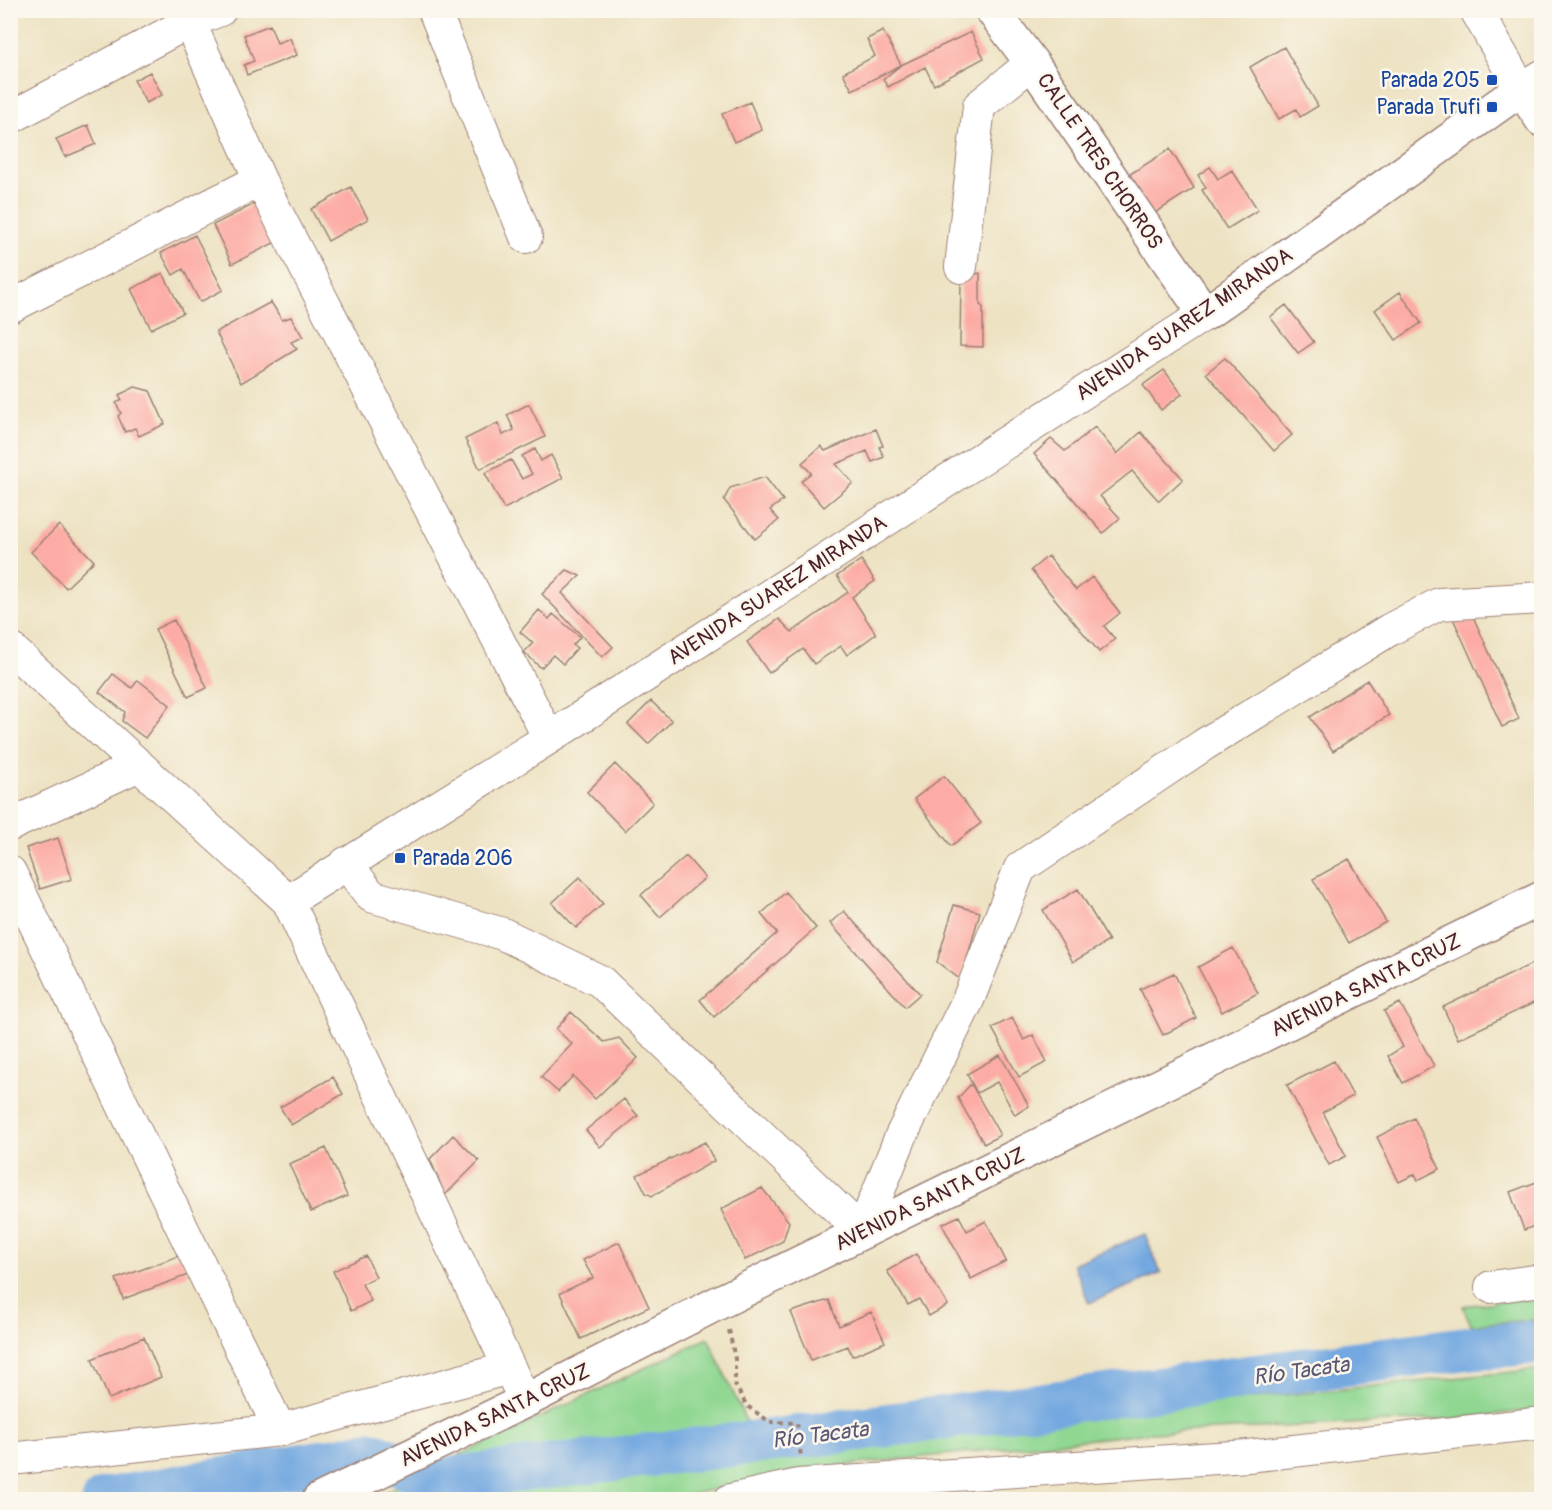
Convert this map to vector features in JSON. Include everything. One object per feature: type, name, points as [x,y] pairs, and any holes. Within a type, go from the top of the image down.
[{"type":"main road","name":"CALLE TRES CHORROS","points":[[992,10],[1032,63],[1205,314]]},
{"type":"main road","points":[[1531,82],[1542,120]]},
{"type":"main road","name":"AVENIDA SUAREZ MIRANDA","points":[[1205,314],[1531,82]]},
{"type":"main road","name":"AVENIDA SANTA CRUZ","points":[[319,1500],[525,1401],[718,1303],[1542,898]]},
{"type":"street","points":[[10,118],[186,16],[220,10]]},
{"type":"street","points":[[434,10],[526,237]]},
{"type":"street","points":[[1476,10],[1531,82]]},
{"type":"street","points":[[186,16],[260,180],[549,738]]},
{"type":"street","points":[[961,267],[979,106],[1032,63]]},
{"type":"street","points":[[22,301],[260,180]]},
{"type":"street","name":"AVENIDA SUAREZ MIRANDA","points":[[288,901],[549,738],[1205,314]]},
{"type":"street","points":[[346,863],[371,896],[503,934],[600,981],[862,1232],[901,1136],[968,1000],[1020,868],[1205,744],[1389,630],[1439,604],[1542,598]]},
{"type":"street","points":[[10,648],[288,901],[525,1401]]},
{"type":"street","points":[[10,825],[139,765]]},
{"type":"street","points":[[10,872],[280,1430]]},
{"type":"street","points":[[1491,1287],[1542,1280]]},
{"type":"street","points":[[10,1459],[280,1430],[509,1368]]},
{"type":"street","points":[[730,1500],[798,1485],[1248,1456],[1542,1423]]},
{"type":"path","points":[[718,1303],[732,1337],[735,1385],[747,1406],[770,1422],[796,1423],[801,1452]]},
{"type":"green space","points":[[1541,1297],[1541,1319],[1471,1325],[1463,1306]]},
{"type":"green space","points":[[708,1338],[747,1423],[443,1463]]},
{"type":"green space","points":[[1541,1369],[1541,1409],[1453,1419],[1150,1433],[800,1470],[671,1499],[370,1500],[414,1478],[427,1491],[1108,1413]]},
{"type":"water","points":[[1145,1234],[1161,1273],[1089,1303],[1073,1264]]},
{"type":"building","points":[[270,25],[277,43],[290,38],[297,55],[247,75],[244,65],[254,61],[244,35]]},
{"type":"building","points":[[883,31],[901,65],[852,90],[843,73],[875,56],[867,39]]},
{"type":"building","points":[[971,32],[984,58],[934,85],[925,67],[888,87],[883,79],[901,65]]},
{"type":"building","points":[[1284,47],[1318,106],[1300,117],[1296,109],[1279,119],[1250,67]]},
{"type":"building","points":[[150,72],[162,95],[146,103],[134,80]]},
{"type":"building","points":[[750,102],[762,130],[734,142],[722,114]]},
{"type":"building","points":[[88,125],[96,144],[65,157],[56,139]]},
{"type":"building","points":[[1170,149],[1194,188],[1152,215],[1127,176]]},
{"type":"building","points":[[1210,167],[1218,179],[1232,170],[1258,210],[1227,229],[1202,190],[1206,188],[1198,175]]},
{"type":"building","points":[[351,187],[368,219],[328,241],[311,209]]},
{"type":"building","points":[[256,203],[276,242],[232,264],[213,225]]},
{"type":"building","points":[[195,235],[223,290],[200,302],[183,269],[173,275],[161,253]]},
{"type":"building","points":[[163,273],[183,313],[151,329],[131,289]]},
{"type":"building","points":[[980,273],[983,347],[960,346],[961,278]]},
{"type":"building","points":[[1400,292],[1421,323],[1396,340],[1375,310]]},
{"type":"building","points":[[271,302],[282,320],[291,317],[303,337],[291,342],[297,349],[241,383],[216,332]]},
{"type":"building","points":[[1286,305],[1314,342],[1298,353],[1270,317]]},
{"type":"building","points":[[1225,358],[1292,435],[1274,451],[1206,373]]},
{"type":"building","points":[[1164,370],[1182,394],[1161,410],[1143,385]]},
{"type":"building","points":[[135,387],[150,391],[165,424],[139,436],[135,428],[125,432],[118,416],[121,413],[116,403],[122,400],[119,395]]},
{"type":"building","points":[[529,404],[545,437],[480,469],[465,439],[498,423],[503,435],[514,430],[507,415]]},
{"type":"building","points":[[1095,427],[1117,454],[1141,432],[1183,479],[1159,501],[1132,471],[1100,496],[1120,518],[1103,533],[1034,454],[1051,439],[1065,451]]},
{"type":"building","points":[[876,429],[883,446],[879,447],[884,457],[872,462],[867,451],[836,464],[853,483],[824,507],[801,481],[811,473],[802,463],[821,446],[825,451]]},
{"type":"building","points":[[535,449],[541,461],[551,455],[563,478],[504,509],[485,473],[511,460],[522,479],[532,474],[522,456]]},
{"type":"building","points":[[765,477],[783,500],[770,510],[779,520],[755,539],[724,500],[730,488]]},
{"type":"building","points":[[59,525],[94,561],[66,588],[31,552]]},
{"type":"building","points":[[1048,556],[1076,590],[1092,577],[1120,613],[1104,626],[1115,639],[1099,652],[1031,570]]},
{"type":"building","points":[[861,560],[875,581],[852,597],[876,634],[847,655],[841,646],[814,664],[803,649],[769,673],[747,642],[779,619],[792,632],[848,592],[837,576]]},
{"type":"building","points":[[567,570],[580,576],[562,593],[613,647],[602,657],[542,594]]},
{"type":"building","points":[[539,610],[549,619],[553,614],[580,637],[573,645],[577,648],[563,664],[553,655],[541,668],[524,652],[533,643],[520,632]]},
{"type":"building","points":[[1471,612],[1519,719],[1502,727],[1451,614]]},
{"type":"building","points":[[174,620],[207,688],[188,697],[155,629]]},
{"type":"building","points":[[113,674],[132,688],[138,680],[170,705],[145,738],[122,721],[125,712],[99,692]]},
{"type":"building","points":[[1367,680],[1389,715],[1333,751],[1310,717]]},
{"type":"building","points":[[651,701],[672,721],[648,744],[628,724]]},
{"type":"building","points":[[615,764],[653,803],[625,831],[587,792]]},
{"type":"building","points":[[944,776],[981,823],[951,846],[914,799]]},
{"type":"building","points":[[58,838],[72,879],[40,889],[26,848]]},
{"type":"building","points":[[686,856],[705,878],[660,917],[641,895]]},
{"type":"building","points":[[1349,859],[1386,922],[1349,943],[1313,879]]},
{"type":"building","points":[[580,877],[603,904],[576,928],[552,903]]},
{"type":"building","points":[[1078,889],[1109,941],[1073,962],[1043,910]]},
{"type":"building","points":[[786,892],[816,928],[714,1017],[700,1000],[777,933],[761,914]]},
{"type":"building","points":[[954,905],[980,912],[961,980],[937,962]]},
{"type":"building","points":[[844,911],[920,994],[905,1007],[830,923]]},
{"type":"building","points":[[1233,948],[1258,993],[1222,1012],[1198,967]]},
{"type":"building","points":[[1542,959],[1542,999],[1458,1039],[1443,1007]]},
{"type":"building","points":[[1174,973],[1196,1018],[1163,1035],[1140,989]]},
{"type":"building","points":[[1400,1003],[1434,1066],[1403,1083],[1388,1056],[1403,1047],[1384,1011]]},
{"type":"building","points":[[571,1012],[604,1042],[619,1038],[638,1058],[595,1099],[573,1076],[558,1092],[541,1077],[572,1044],[556,1029]]},
{"type":"building","points":[[1012,1018],[1024,1040],[1033,1035],[1047,1062],[1019,1077],[992,1028]]},
{"type":"building","points":[[1000,1055],[1029,1106],[1015,1115],[997,1082],[977,1093],[967,1074]]},
{"type":"building","points":[[1334,1061],[1353,1096],[1323,1112],[1346,1156],[1329,1165],[1287,1085]]},
{"type":"building","points":[[333,1077],[343,1094],[291,1125],[280,1107]]},
{"type":"building","points":[[971,1084],[1000,1135],[984,1144],[958,1098]]},
{"type":"building","points":[[624,1099],[638,1116],[600,1147],[586,1130]]},
{"type":"building","points":[[1414,1118],[1440,1169],[1418,1180],[1415,1174],[1399,1182],[1377,1137]]},
{"type":"building","points":[[453,1135],[479,1161],[445,1195],[430,1159]]},
{"type":"building","points":[[705,1142],[714,1161],[652,1196],[646,1193],[637,1175]]},
{"type":"building","points":[[326,1148],[347,1196],[311,1212],[289,1164]]},
{"type":"building","points":[[1539,1181],[1542,1188],[1542,1223],[1524,1230],[1510,1192]]},
{"type":"building","points":[[762,1188],[789,1222],[783,1241],[745,1260],[721,1209]]},
{"type":"building","points":[[959,1216],[967,1231],[986,1221],[1006,1261],[971,1279],[942,1224]]},
{"type":"building","points":[[619,1242],[649,1307],[581,1339],[560,1293],[593,1278],[583,1260]]},
{"type":"building","points":[[916,1254],[948,1305],[929,1316],[919,1299],[908,1305],[887,1271]]},
{"type":"building","points":[[181,1255],[188,1275],[123,1299],[116,1279]]},
{"type":"building","points":[[366,1256],[376,1277],[362,1284],[371,1301],[351,1311],[333,1271]]},
{"type":"building","points":[[829,1300],[839,1326],[871,1312],[885,1342],[852,1356],[848,1346],[811,1360],[791,1312]]},
{"type":"building","points":[[144,1337],[161,1377],[109,1399],[92,1359]]},
{"type":"waterway","name":"Río Tacata","points":[[104,1500],[372,1453],[438,1480],[783,1439],[1467,1348],[1542,1342]]},
{"type":"place","name":"Parada 205","points":[[1492,80]]},
{"type":"place","name":"Parada Trufi","points":[[1492,107]]},
{"type":"place","name":"Parada 206","points":[[400,858]]}]
